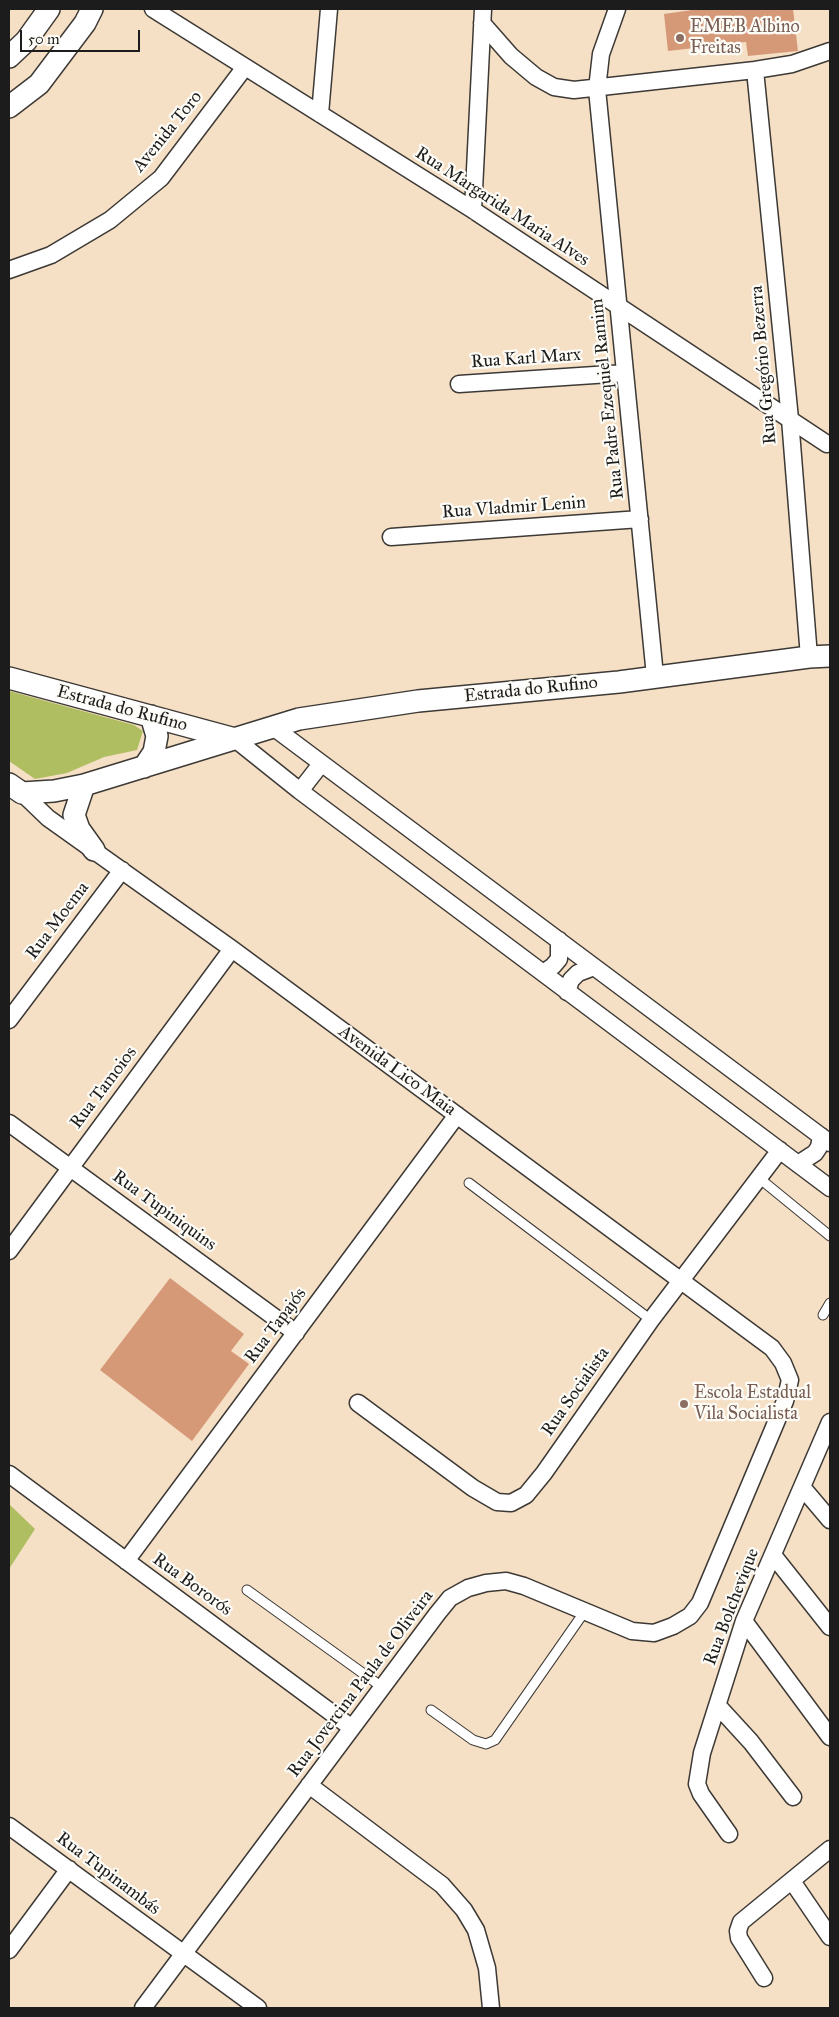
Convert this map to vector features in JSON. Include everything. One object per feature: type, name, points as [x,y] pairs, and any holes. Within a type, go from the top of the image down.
[{"type":"street","points":[[9,57],[26,41],[49,9]]},
{"type":"street","points":[[9,107],[39,84],[85,23],[92,9]]},
{"type":"street","name":"Rua Margarida Maria Alves","points":[[153,9],[473,210],[827,444]]},
{"type":"street","points":[[320,114],[329,9]]},
{"type":"street","name":"Rua Padre Ezequiel Ramim","points":[[617,9],[601,54],[597,88],[655,676]]},
{"type":"street","points":[[482,16],[511,56],[536,77],[554,87],[574,90],[755,70],[792,64],[830,51]]},
{"type":"street","points":[[473,210],[482,16]]},
{"type":"street","name":"Avenida Toro","points":[[9,270],[51,255],[110,220],[161,178],[245,67]]},
{"type":"street","name":"Rua Gregório Bezerra","points":[[755,70],[790,419],[809,657]]},
{"type":"street","name":"Rua Karl Marx","points":[[459,384],[625,373]]},
{"type":"street","name":"Rua Vladmir Lenin","points":[[391,536],[640,519]]},
{"type":"street","name":"Estrada do Rufino","points":[[15,788],[54,791],[84,785],[299,720],[418,701],[619,682],[809,657],[830,656]]},
{"type":"street","name":"Estrada do Rufino","points":[[9,678],[235,739]]},
{"type":"street","points":[[144,766],[154,752],[157,736],[151,716]]},
{"type":"street","points":[[273,727],[826,1139],[815,1153],[798,1164]]},
{"type":"street","points":[[235,739],[300,791],[567,992],[798,1164],[829,1184]]},
{"type":"street","points":[[300,791],[321,764]]},
{"type":"street","points":[[84,785],[74,815],[79,829],[94,850]]},
{"type":"street","name":"Avenida Lico Maia","points":[[15,788],[48,818],[232,949],[772,1348],[783,1363]]},
{"type":"street","name":"Rua Moema","points":[[9,1020],[122,870]]},
{"type":"street","points":[[543,973],[559,959],[558,940]]},
{"type":"street","name":"Rua Tamoios","points":[[9,1251],[232,949]]},
{"type":"street","points":[[567,992],[571,980],[578,973],[594,967]]},
{"type":"street","name":"Rua Tapajós","points":[[126,1561],[457,1116]]},
{"type":"street","name":"Rua Tupiniquins","points":[[9,1123],[296,1333]]},
{"type":"street","name":"Rua Socialista","points":[[358,1403],[472,1488],[497,1502],[511,1503],[526,1495],[544,1473],[651,1320],[682,1282],[780,1150]]},
{"type":"street","name":"Rua Jovercina Paula de Oliveira","points":[[144,2008],[450,1598],[468,1588],[486,1583],[506,1581],[524,1586],[632,1631],[654,1633],[673,1626],[690,1616],[700,1602],[785,1400],[790,1380],[783,1363]]},
{"type":"street","name":"Rua Bolchevique","points":[[729,1834],[701,1794],[697,1784],[702,1754],[744,1621],[830,1422]]},
{"type":"street","name":"Rua Bororós","points":[[9,1474],[352,1728]]},
{"type":"street","points":[[802,1487],[830,1520]]},
{"type":"street","points":[[773,1555],[830,1627]]},
{"type":"street","points":[[744,1621],[830,1737]]},
{"type":"street","points":[[718,1706],[751,1742],[793,1798]]},
{"type":"street","points":[[309,1785],[442,1885],[464,1910],[476,1930],[487,1968],[491,2008]]},
{"type":"street","name":"Rua Tupinambás","points":[[9,1826],[182,1955],[258,2008]]},
{"type":"street","points":[[764,1978],[739,1938],[740,1922],[830,1849]]},
{"type":"street","points":[[9,1950],[69,1869]]},
{"type":"street","points":[[792,1881],[830,1936]]},
{"type":"lane","points":[[759,1178],[830,1236]]},
{"type":"lane","points":[[470,1183],[651,1320]]},
{"type":"lane","points":[[823,1315],[830,1303]]},
{"type":"lane","points":[[247,1590],[382,1688]]},
{"type":"lane","points":[[431,1710],[473,1740],[486,1744],[495,1740],[585,1612]]},
{"type":"green space","points":[[9,691],[134,725],[143,731],[137,750],[104,757],[67,773],[35,779],[9,761]]},
{"type":"green space","points":[[9,1504],[35,1529],[9,1569]]},
{"type":"building","points":[[692,9],[793,9],[798,51],[748,56],[746,42],[668,51],[664,14]]},
{"type":"building","points":[[170,1278],[244,1334],[231,1351],[249,1364],[192,1441],[100,1370]]},
{"type":"place","name":"EMEB Albino Freitas","points":[[680,38]]},
{"type":"place","name":"Escola Estadual Vila Socialista","points":[[684,1404]]}]
